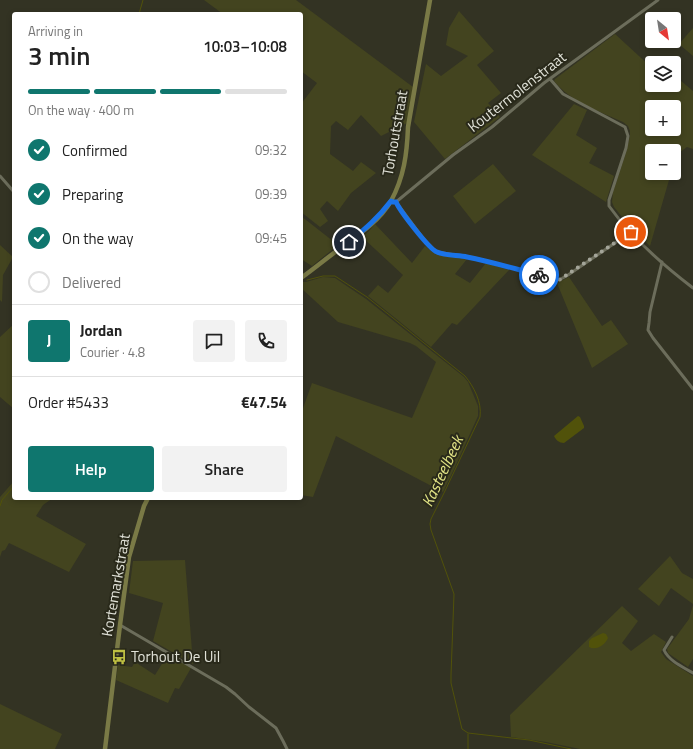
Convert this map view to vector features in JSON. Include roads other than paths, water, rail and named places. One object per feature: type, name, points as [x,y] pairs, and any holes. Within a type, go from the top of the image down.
[{"type":"street","name":"Torhoutstraat","points":[[303,277],[369,226],[391,201],[402,174],[408,147],[408,127],[430,0]]},
{"type":"street","name":"Koutermolenstraat","points":[[396,202],[453,155],[492,127],[550,79],[658,0]]},
{"type":"street","points":[[550,79],[563,94],[625,127],[628,136],[626,148],[609,200],[610,206],[631,232],[662,262],[693,288]]},
{"type":"street","points":[[0,176],[12,190]]},
{"type":"street","points":[[391,201],[396,202],[425,241],[433,250],[437,252],[474,258],[559,280],[631,232]]},
{"type":"street","points":[[662,262],[650,312],[648,330],[693,389]]},
{"type":"street","name":"Kortemarkstraat","points":[[106,749],[129,557],[147,500]]},
{"type":"street","points":[[120,625],[230,690],[276,728],[287,749]]},
{"type":"street","points":[[672,637],[664,650],[666,654],[669,658],[693,673]]},
{"type":"waterway","name":"Kasteelbeek","points":[[140,12],[143,0]]},
{"type":"waterway","name":"Kasteelbeek","points":[[307,280],[323,276],[335,276],[367,297],[465,376],[474,390],[479,400],[480,417],[431,519],[430,524],[454,594],[451,683],[462,729],[468,733],[529,740],[571,749]]},
{"type":"waterway","points":[[0,506],[2,500],[12,488]]},
{"type":"waterway","points":[[468,734],[468,749]]},
{"type":"place","name":"Torhout De Uil","points":[[119,657]]}]
